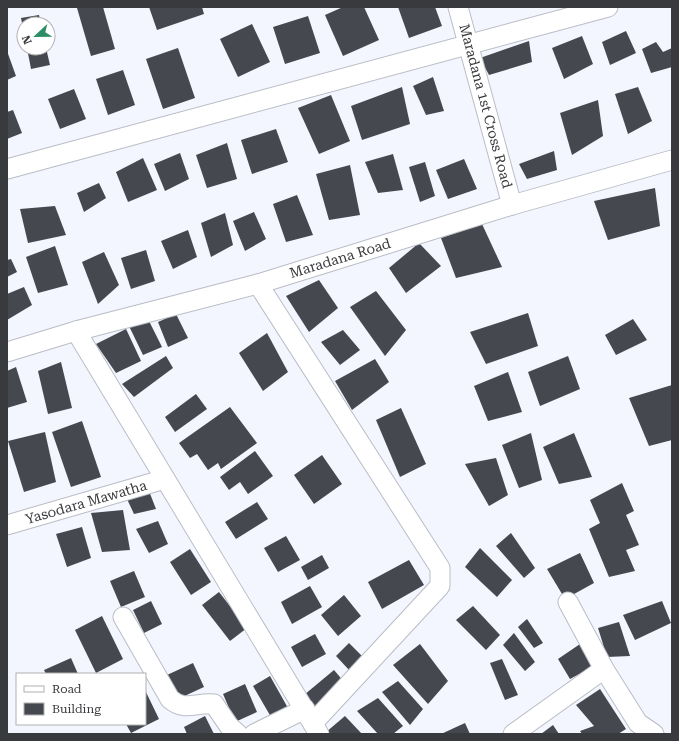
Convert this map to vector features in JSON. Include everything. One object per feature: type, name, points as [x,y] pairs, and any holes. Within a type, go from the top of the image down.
[{"type":"street","name":"Maradana 1st Cross Road","points":[[458,7],[470,45],[512,205]]},
{"type":"street","points":[[7,170],[608,7]]},
{"type":"street","name":"Maradana Road","points":[[7,352],[76,331],[258,284],[512,205],[672,160]]},
{"type":"street","points":[[254,734],[312,722],[440,586],[440,568],[258,284]]},
{"type":"street","points":[[76,331],[312,722]]},
{"type":"street","name":"Yasodara Mawatha","points":[[7,525],[165,479]]},
{"type":"street","points":[[568,602],[604,669],[638,723],[654,734]]},
{"type":"street","points":[[123,617],[170,698],[176,704],[189,706],[205,703],[214,704],[229,726],[238,734]]},
{"type":"street","points":[[513,734],[604,669]]},
{"type":"building","points":[[103,7],[115,49],[91,56],[77,8]]},
{"type":"building","points":[[149,7],[202,7],[204,14],[157,30]]},
{"type":"building","points":[[343,7],[364,7],[379,40],[343,56],[325,15]]},
{"type":"building","points":[[398,7],[435,7],[442,26],[409,38]]},
{"type":"building","points":[[308,16],[320,53],[285,64],[273,27]]},
{"type":"building","points":[[252,24],[270,62],[238,77],[220,39]]},
{"type":"building","points":[[626,31],[636,53],[610,65],[602,42]]},
{"type":"building","points":[[582,36],[593,64],[564,79],[552,48]]},
{"type":"building","points":[[529,41],[532,62],[489,75],[480,58]]},
{"type":"building","points":[[656,42],[663,52],[672,48],[672,67],[651,73],[642,49]]},
{"type":"building","points":[[178,48],[195,98],[163,109],[146,59]]},
{"type":"building","points":[[7,51],[16,76],[7,80]]},
{"type":"building","points":[[29,56],[48,56],[50,65],[31,69]]},
{"type":"building","points":[[123,70],[135,105],[108,115],[96,79]]},
{"type":"building","points":[[433,77],[444,111],[426,115],[413,86]]},
{"type":"building","points":[[402,87],[410,124],[362,140],[351,106]]},
{"type":"building","points":[[638,87],[652,121],[628,134],[615,94]]},
{"type":"building","points":[[74,89],[86,119],[60,129],[48,99]]},
{"type":"building","points":[[331,95],[350,141],[319,154],[298,108]]},
{"type":"building","points":[[598,100],[603,136],[572,155],[560,113]]},
{"type":"building","points":[[13,110],[22,133],[7,139],[7,112]]},
{"type":"building","points":[[276,129],[288,162],[252,174],[241,140]]},
{"type":"building","points":[[227,143],[237,179],[207,188],[196,155]]},
{"type":"building","points":[[554,151],[557,170],[527,179],[519,164]]},
{"type":"building","points":[[180,153],[189,179],[165,191],[154,164]]},
{"type":"building","points":[[393,154],[403,190],[378,193],[365,162]]},
{"type":"building","points":[[143,158],[157,190],[128,202],[116,172]]},
{"type":"building","points":[[464,159],[477,189],[448,199],[436,170]]},
{"type":"building","points":[[425,162],[435,196],[420,202],[409,167]]},
{"type":"building","points":[[350,165],[360,215],[329,220],[316,174]]},
{"type":"building","points":[[99,183],[106,198],[84,212],[77,193]]},
{"type":"building","points":[[655,188],[660,226],[608,240],[594,201]]},
{"type":"building","points":[[297,195],[313,235],[286,242],[273,204]]},
{"type":"building","points":[[55,206],[66,235],[28,243],[20,209]]},
{"type":"building","points":[[254,212],[266,239],[245,251],[233,221]]},
{"type":"building","points":[[225,213],[233,245],[211,257],[201,223]]},
{"type":"building","points":[[482,224],[502,267],[456,278],[441,238]]},
{"type":"building","points":[[188,230],[197,257],[173,269],[161,241]]},
{"type":"building","points":[[419,243],[441,266],[406,293],[389,268]]},
{"type":"building","points":[[55,246],[68,285],[38,293],[26,257]]},
{"type":"building","points":[[146,250],[155,281],[131,289],[121,258]]},
{"type":"building","points":[[104,252],[119,285],[98,304],[82,262]]},
{"type":"building","points":[[11,259],[17,272],[7,277],[7,260]]},
{"type":"building","points":[[319,280],[338,308],[309,332],[286,296]]},
{"type":"building","points":[[24,287],[32,305],[7,320],[7,294]]},
{"type":"building","points":[[376,291],[406,330],[385,356],[350,307]]},
{"type":"building","points":[[528,313],[538,346],[486,364],[470,332]]},
{"type":"building","points":[[176,314],[188,338],[168,347],[158,322]]},
{"type":"building","points":[[147,317],[162,347],[143,355],[129,326]]},
{"type":"building","points":[[633,319],[647,340],[616,355],[605,335]]},
{"type":"building","points":[[126,329],[141,361],[116,373],[96,344]]},
{"type":"building","points":[[343,330],[360,350],[340,365],[321,342]]},
{"type":"building","points":[[267,333],[288,372],[263,391],[239,353]]},
{"type":"building","points":[[166,356],[173,368],[134,397],[122,384]]},
{"type":"building","points":[[568,356],[580,389],[540,406],[528,372]]},
{"type":"building","points":[[375,359],[389,382],[352,410],[335,381]]},
{"type":"building","points":[[61,362],[72,408],[48,414],[38,371]]},
{"type":"building","points":[[16,367],[27,402],[7,408],[7,371]]},
{"type":"building","points":[[508,372],[522,412],[488,421],[474,386]]},
{"type":"building","points":[[672,385],[672,440],[649,446],[629,398]]},
{"type":"building","points":[[196,394],[207,409],[175,432],[165,417]]},
{"type":"building","points":[[230,407],[257,443],[221,469],[218,463],[208,470],[197,454],[190,458],[179,443]]},
{"type":"building","points":[[401,408],[426,464],[400,477],[376,420]]},
{"type":"building","points":[[82,421],[101,477],[71,487],[52,432]]},
{"type":"building","points":[[45,432],[56,482],[24,492],[8,441]]},
{"type":"building","points":[[531,433],[542,480],[519,488],[502,445]]},
{"type":"building","points":[[574,433],[592,477],[559,484],[543,447]]},
{"type":"building","points":[[255,451],[273,476],[248,494],[240,482],[229,490],[220,477]]},
{"type":"building","points":[[322,455],[342,484],[314,504],[294,475]]},
{"type":"building","points":[[496,458],[508,495],[489,506],[465,464]]},
{"type":"building","points":[[622,483],[634,511],[626,515],[639,545],[626,550],[635,571],[609,577],[589,529],[600,523],[590,500]]},
{"type":"building","points":[[149,491],[156,509],[134,514],[127,499]]},
{"type":"building","points":[[257,502],[268,519],[236,539],[225,522]]},
{"type":"building","points":[[123,510],[130,550],[102,552],[91,513]]},
{"type":"building","points":[[158,521],[168,544],[149,553],[136,529]]},
{"type":"building","points":[[82,527],[91,558],[67,567],[56,534]]},
{"type":"building","points":[[511,533],[535,568],[524,578],[496,546]]},
{"type":"building","points":[[286,536],[300,560],[278,572],[264,548]]},
{"type":"building","points":[[480,548],[512,580],[497,597],[465,567]]},
{"type":"building","points":[[190,549],[211,582],[191,595],[170,562]]},
{"type":"building","points":[[580,553],[594,583],[565,599],[547,569]]},
{"type":"building","points":[[322,555],[329,568],[308,580],[301,567]]},
{"type":"building","points":[[409,560],[424,585],[382,609],[368,582]]},
{"type":"building","points":[[134,571],[145,597],[121,607],[110,581]]},
{"type":"building","points":[[310,586],[322,607],[292,624],[281,602]]},
{"type":"building","points":[[219,592],[247,628],[230,641],[202,605]]},
{"type":"building","points":[[344,595],[361,616],[338,636],[321,615]]},
{"type":"building","points":[[151,601],[162,624],[144,633],[133,610]]},
{"type":"building","points":[[662,601],[671,623],[635,640],[623,615]]},
{"type":"building","points":[[473,606],[500,635],[486,650],[456,620]]},
{"type":"building","points":[[102,616],[123,659],[96,673],[75,630]]},
{"type":"building","points":[[527,619],[543,643],[534,648],[518,627]]},
{"type":"building","points":[[619,622],[630,656],[607,657],[598,628]]},
{"type":"building","points":[[514,633],[535,662],[525,671],[503,645]]},
{"type":"building","points":[[315,634],[326,654],[302,667],[291,647]]},
{"type":"building","points":[[349,643],[364,658],[350,671],[336,656]]},
{"type":"building","points":[[420,644],[448,681],[428,704],[393,665]]},
{"type":"building","points":[[580,644],[594,666],[570,679],[558,659]]},
{"type":"building","points":[[71,658],[78,673],[46,673],[44,670]]},
{"type":"building","points":[[502,659],[518,695],[505,700],[490,663]]},
{"type":"building","points":[[193,663],[204,687],[178,699],[167,675]]},
{"type":"building","points":[[334,670],[345,683],[315,709],[304,695]]},
{"type":"building","points":[[270,676],[288,708],[271,717],[253,686]]},
{"type":"building","points":[[398,681],[423,709],[410,725],[382,692]]},
{"type":"building","points":[[245,684],[257,712],[235,722],[223,694]]},
{"type":"building","points":[[600,689],[626,729],[618,734],[582,734],[580,731],[594,726],[576,705]]},
{"type":"building","points":[[146,692],[159,719],[131,733],[127,725],[146,725]]},
{"type":"building","points":[[378,698],[403,726],[393,734],[378,734],[357,711]]},
{"type":"building","points":[[205,716],[214,734],[187,734],[184,727]]},
{"type":"building","points":[[345,716],[362,734],[325,733]]},
{"type":"building","points":[[465,723],[470,734],[441,734]]},
{"type":"building","points":[[553,725],[559,734],[541,734]]}]
